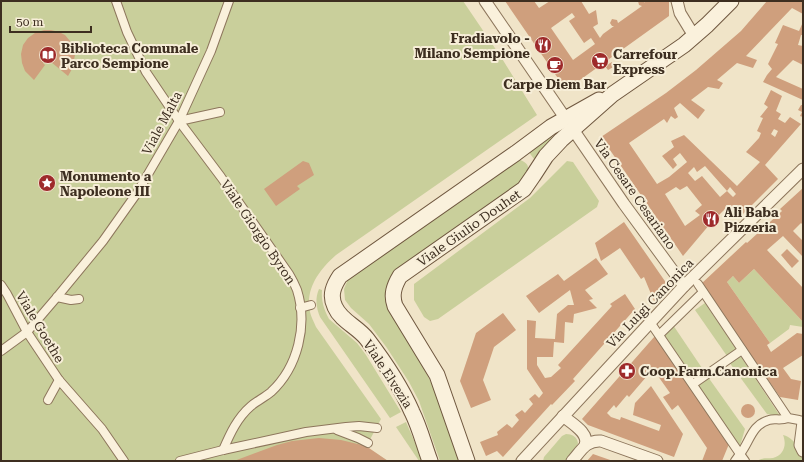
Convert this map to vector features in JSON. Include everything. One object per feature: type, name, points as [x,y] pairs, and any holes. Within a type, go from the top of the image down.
[{"type":"main road","points":[[516,153],[550,126],[569,124],[684,45],[731,1]]},
{"type":"main road","name":"Viale Giulio Douhet","points":[[467,461],[437,376],[395,306],[393,299],[395,287],[400,276],[524,189],[569,124]]},
{"type":"main road","points":[[516,153],[523,155],[530,161],[534,176]]},
{"type":"main road","name":"Viale Elvezia","points":[[430,461],[413,412],[383,362],[366,337],[340,315],[334,307],[332,296],[334,286],[340,276],[516,153]]},
{"type":"street","name":"Viale Giorgio Byron","points":[[116,1],[127,32],[146,72],[179,122],[221,176],[289,274],[296,290],[300,308],[301,328],[297,352],[286,373],[271,391],[250,407],[233,427],[223,450]]},
{"type":"street","name":"Viale Malta","points":[[1,351],[27,332],[103,241],[137,194],[179,122],[211,50],[229,1]]},
{"type":"street","name":"Via Cesare Cesariano","points":[[485,1],[624,204],[684,286]]},
{"type":"street","points":[[677,1],[680,13],[694,36]]},
{"type":"street","points":[[179,122],[220,112]]},
{"type":"street","name":"Via Luigi Canonica","points":[[525,460],[563,416],[684,286],[803,169]]},
{"type":"street","points":[[698,284],[788,418]]},
{"type":"street","name":"Viale Goethe","points":[[1,286],[7,294],[27,332],[59,380],[102,430],[124,461]]},
{"type":"street","points":[[660,334],[703,292]]},
{"type":"street","points":[[57,297],[71,300],[79,299]]},
{"type":"street","points":[[300,308],[311,305]]},
{"type":"street","points":[[650,322],[660,334],[743,457]]},
{"type":"street","points":[[693,384],[742,350]]},
{"type":"street","name":"Viale Goethe","points":[[48,400],[59,380]]},
{"type":"street","points":[[563,416],[585,435],[585,445]]},
{"type":"street","points":[[743,457],[748,439],[754,429],[768,420],[781,421],[788,418],[801,421],[801,448]]},
{"type":"street","points":[[180,461],[306,432],[359,426],[376,428]]},
{"type":"street","points":[[334,429],[368,443]]},
{"type":"street","points":[[572,461],[585,445],[590,442],[601,441],[657,461]]},
{"type":"street","points":[[735,461],[743,457]]},
{"type":"green space","points":[[1,1],[463,1],[501,57],[537,115],[336,255],[324,267],[315,280],[310,296],[310,312],[316,327],[381,419],[366,447],[388,461],[1,461]]},
{"type":"green space","points":[[553,136],[534,159],[528,151]]},
{"type":"green space","points":[[520,160],[528,166],[527,174],[521,181],[398,270],[390,279],[387,290],[395,319],[436,392],[460,461],[440,461],[419,401],[409,382],[369,324],[351,308],[345,300],[344,289],[348,279],[513,163]]},
{"type":"green space","points":[[567,161],[573,162],[599,201],[597,207],[438,319],[430,321],[424,317],[414,300],[414,284],[530,198]]},
{"type":"green space","points":[[754,269],[803,322],[803,327],[790,325],[789,329],[770,343],[727,282],[733,276],[739,283]]},
{"type":"green space","points":[[319,289],[322,290],[323,305],[329,319],[357,343],[401,412],[390,418],[320,317],[316,303]]},
{"type":"green space","points":[[705,303],[736,349],[727,356],[695,310]]},
{"type":"green space","points":[[673,325],[704,371],[694,378],[663,333]]},
{"type":"green space","points":[[740,355],[780,416],[767,414],[729,362]]},
{"type":"green space","points":[[708,377],[745,429],[740,446],[697,384]]},
{"type":"green space","points":[[406,422],[423,461],[419,461],[396,427]]},
{"type":"green space","points":[[566,434],[574,436],[578,443],[576,449],[566,461],[543,461],[544,457],[562,436]]},
{"type":"green space","points":[[783,435],[794,441],[803,457],[803,461],[757,461],[780,455],[784,449],[785,442]]},
{"type":"building","points":[[505,1],[534,1],[539,8],[550,1],[581,1],[589,14],[596,10],[598,24],[593,27],[600,38],[614,26],[610,23],[612,19],[617,20],[618,23],[642,6],[639,5],[638,1],[644,1],[645,3],[645,1],[669,1],[669,16],[566,90]],"holes":[[[572,13],[575,17],[569,21],[584,43],[591,38],[595,44],[573,60],[551,28]]]},
{"type":"building","points":[[767,1],[803,1],[803,14],[792,8],[746,56],[757,60],[753,68],[737,63],[717,80],[723,83],[719,89],[708,87],[691,100],[705,110],[698,119],[680,103],[674,108],[678,117],[675,119],[671,116],[667,123],[664,119],[629,143],[657,184],[669,177],[687,162],[680,153],[673,159],[677,165],[673,169],[662,156],[674,147],[671,141],[684,135],[737,186],[760,162],[746,152],[759,138],[761,133],[757,131],[763,118],[760,117],[768,107],[764,104],[771,90],[782,96],[776,111],[781,114],[778,119],[785,123],[790,117],[801,124],[765,165],[778,179],[740,217],[729,205],[710,224],[683,256],[601,137],[666,93],[696,70],[741,31]],"holes":[[[774,129],[778,131],[775,137],[771,134]],[[705,166],[727,191],[720,197],[702,176],[695,181],[688,173],[694,167],[697,172]],[[687,186],[702,205],[695,211],[700,215],[685,226],[665,194],[676,187],[680,190]],[[730,187],[736,194],[733,197],[727,191]]]},
{"type":"building","points":[[803,22],[803,35],[801,35],[798,45],[803,46],[803,65],[793,60],[776,77],[803,89],[803,100],[763,82],[772,69],[768,64],[778,44],[775,43],[783,25],[799,31]]},
{"type":"building","name":"Biblioteca Comunale Parco Sempione","points":[[44,30],[59,32],[65,35],[70,41],[75,55],[72,69],[68,76],[51,62],[51,59],[47,56],[43,59],[43,63],[45,65],[34,80],[25,71],[21,54],[23,45],[28,38],[35,33]]},
{"type":"building","points":[[612,62],[615,66],[608,70],[605,66]]},
{"type":"building","points":[[801,105],[803,105],[803,117],[800,116],[802,112],[798,110]]},
{"type":"building","points":[[303,161],[309,163],[314,175],[297,186],[300,189],[276,206],[264,189]]},
{"type":"building","points":[[803,188],[803,225],[801,223],[793,231],[803,241],[803,257],[783,236],[767,250],[803,288],[803,322],[754,269],[739,283],[733,276],[727,282],[770,343],[767,345],[771,352],[797,333],[803,334],[803,355],[783,368],[791,379],[801,381],[798,400],[780,397],[701,284],[782,211],[780,209]]},
{"type":"building","points":[[624,222],[669,287],[654,301],[644,277],[641,279],[620,248],[601,261],[595,243]]},
{"type":"building","points":[[787,249],[799,261],[792,268],[781,255]]},
{"type":"building","points":[[596,258],[608,274],[585,290],[593,299],[589,300],[597,308],[574,314],[573,323],[565,322],[564,343],[554,342],[553,357],[537,357],[537,365],[545,378],[551,377],[561,368],[558,365],[612,306],[610,304],[625,294],[635,309],[573,379],[575,381],[552,405],[551,404],[503,457],[497,451],[486,456],[480,442],[498,435],[497,432],[507,424],[512,428],[519,420],[515,415],[522,410],[525,413],[533,404],[529,399],[535,394],[539,398],[543,393],[527,369],[527,320],[536,321],[535,338],[555,339],[557,314],[568,305],[574,305],[570,290],[539,313],[526,296],[558,274],[564,281]]},
{"type":"building","points":[[503,313],[516,330],[494,347],[483,380],[491,400],[471,408],[460,381],[476,333]]},
{"type":"building","points":[[655,336],[729,444],[722,461],[702,461],[707,448],[678,405],[672,410],[663,397],[670,393],[653,369],[629,397],[627,395],[616,408],[614,405],[607,413],[611,417],[620,420],[621,417],[659,431],[661,425],[633,415],[635,403],[651,386],[683,434],[674,457],[588,425],[582,419]]},
{"type":"building","points":[[745,404],[751,404],[755,408],[755,414],[751,418],[745,418],[741,414],[741,408]]},
{"type":"building","points":[[319,438],[341,440],[366,446],[388,461],[234,461],[277,445],[292,441]]},
{"type":"building","points":[[593,454],[613,461],[587,461]]},
{"type":"place","name":"Fradiavolo - Milano Sempione","points":[[543,45]]},
{"type":"place","name":"Biblioteca Comunale Parco Sempione","points":[[48,55]]},
{"type":"place","name":"Carrefour Express","points":[[600,61]]},
{"type":"place","name":"Carpe Diem Bar","points":[[555,65]]},
{"type":"place","name":"Monumento a Napoleone III","points":[[47,183]]},
{"type":"place","name":"Ali Baba Pizzeria","points":[[711,219]]},
{"type":"place","name":"Coop.Farm.Canonica","points":[[627,371]]}]
